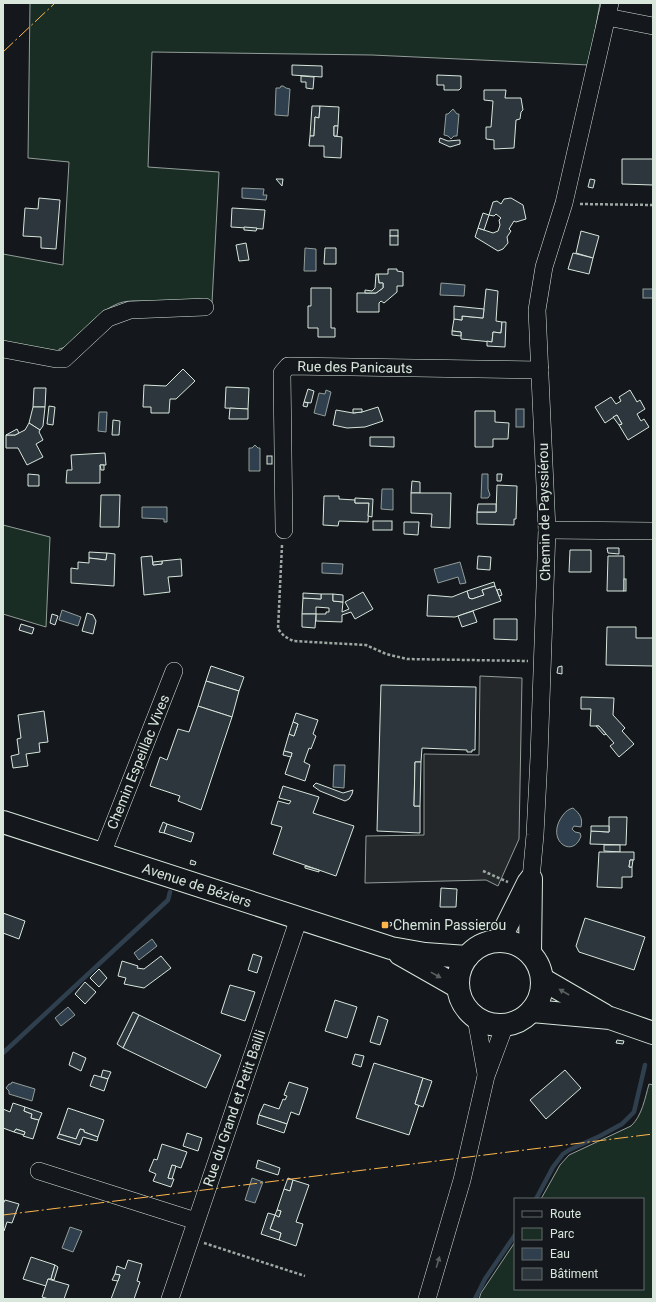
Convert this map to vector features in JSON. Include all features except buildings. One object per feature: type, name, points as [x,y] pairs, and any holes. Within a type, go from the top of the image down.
[{"type":"main road","name":"Avenue de Béziers","points":[[3,822],[390,948],[425,954],[467,957]]},
{"type":"main road","name":"Chemin de Payssiérou","points":[[499,941],[531,879]]},
{"type":"main road","name":"Chemin de Payssiérou","points":[[530,953],[531,879]]},
{"type":"main road","points":[[499,941],[510,942],[521,946],[530,953],[540,969],[542,979],[542,990],[532,1011],[524,1018],[515,1022],[505,1025],[495,1025],[476,1018],[467,1010],[461,999],[458,987],[458,977],[467,957],[476,949],[487,943],[499,941]]},
{"type":"main road","name":"Avenue de Béziers","points":[[390,948],[458,987]]},
{"type":"main road","points":[[542,979],[610,1018],[653,1033]]},
{"type":"main road","points":[[532,1011],[610,1018]]},
{"type":"street","points":[[608,10],[653,26]]},
{"type":"street","name":"Chemin de Payssiérou","points":[[531,879],[535,835],[543,661],[547,530],[537,310],[544,266],[564,203],[608,10]]},
{"type":"street","points":[[3,349],[56,359],[64,359],[108,318],[130,310],[205,307]]},
{"type":"street","name":"Rue des Panicauts","points":[[284,530],[282,373],[288,366],[540,370]]},
{"type":"street","points":[[547,530],[653,531]]},
{"type":"street","name":"Chemin Espeillac Vives","points":[[102,854],[174,671]]},
{"type":"street","name":"Rue du Grand et Petit Bailli","points":[[170,1299],[299,918]]},
{"type":"street","points":[[476,1018],[486,1076]]},
{"type":"street","points":[[427,1299],[462,1180],[486,1076],[505,1025]]},
{"type":"street","points":[[39,1171],[196,1221]]},
{"type":"path","points":[[564,203],[653,204]]},
{"type":"path","points":[[284,530],[281,550],[278,629],[284,636],[293,641],[366,645],[386,654],[407,659],[543,661]]},
{"type":"path","points":[[190,1238],[305,1276]]},
{"type":"green space","points":[[30,3],[600,3],[589,65],[372,55],[152,52],[148,167],[219,172],[212,303],[126,301],[119,303],[109,308],[96,318],[66,347],[59,349],[59,357],[3,345],[3,254],[63,265],[69,162],[28,158]]},
{"type":"green space","points":[[3,525],[50,537],[46,627],[3,614]]},
{"type":"green space","points":[[649,1084],[653,1085],[653,1299],[479,1299],[481,1293],[514,1244],[514,1290],[644,1290],[644,1198],[542,1198],[560,1165],[569,1155],[631,1126],[638,1117]]},
{"type":"shaded area","points":[[480,676],[522,678],[519,839],[498,886],[486,880],[365,883],[366,836],[424,835],[424,754],[479,755]]},
{"type":"water","points":[[281,86],[290,89],[288,116],[275,115],[276,88],[280,88]]},
{"type":"water","points":[[453,109],[457,114],[459,114],[457,136],[454,136],[451,139],[444,135],[446,114]]},
{"type":"water","points":[[242,188],[264,189],[263,195],[267,195],[266,200],[242,198]]},
{"type":"water","points":[[305,248],[316,249],[316,271],[304,271]]},
{"type":"water","points":[[441,283],[465,285],[464,296],[440,295]]},
{"type":"water","points":[[643,289],[653,289],[653,298],[643,298]]},
{"type":"water","points":[[326,390],[331,392],[325,416],[314,413],[319,393],[325,394]]},
{"type":"water","points":[[516,409],[524,409],[524,427],[516,427]]},
{"type":"water","points":[[99,412],[107,412],[106,432],[98,431]]},
{"type":"water","points":[[255,445],[260,448],[260,471],[249,471],[249,448],[252,448]]},
{"type":"water","points":[[482,474],[488,474],[488,489],[490,495],[488,498],[481,498]]},
{"type":"water","points":[[382,489],[393,489],[393,510],[381,509]]},
{"type":"water","points":[[142,507],[167,507],[167,522],[164,522],[164,519],[142,518]]},
{"type":"water","points":[[460,562],[466,583],[460,584],[458,577],[438,583],[434,569]]},
{"type":"water","points":[[322,563],[343,564],[342,574],[322,573]]},
{"type":"water","points":[[62,610],[81,617],[78,626],[59,620]]},
{"type":"water","points":[[334,765],[345,765],[344,788],[333,787]]},
{"type":"water","points":[[573,808],[580,816],[582,824],[581,827],[574,826],[572,829],[575,832],[580,833],[581,836],[577,843],[572,846],[567,846],[562,844],[558,839],[558,824],[563,815],[568,810]]},
{"type":"water","points":[[152,939],[157,946],[139,960],[134,953]]},
{"type":"water","points":[[68,1007],[75,1015],[61,1026],[55,1018]]},
{"type":"water","points":[[12,1082],[35,1089],[32,1101],[9,1094],[9,1091],[6,1088]]},
{"type":"water","points":[[252,1178],[263,1182],[255,1203],[245,1200]]},
{"type":"water","points":[[70,1227],[82,1231],[73,1252],[62,1248]]},
{"type":"waterway","points":[[3,1053],[168,900],[170,892]]},
{"type":"waterway","points":[[537,1198],[553,1167],[563,1154],[622,1124],[634,1112],[645,1065]]},
{"type":"waterway","points":[[475,1299],[485,1279],[514,1236]]},
{"type":"power","points":[[3,52],[55,3]]},
{"type":"power","points":[[3,1215],[653,1134]]},
{"type":"place","name":"Chemin Passierou","points":[[385,925]]}]
